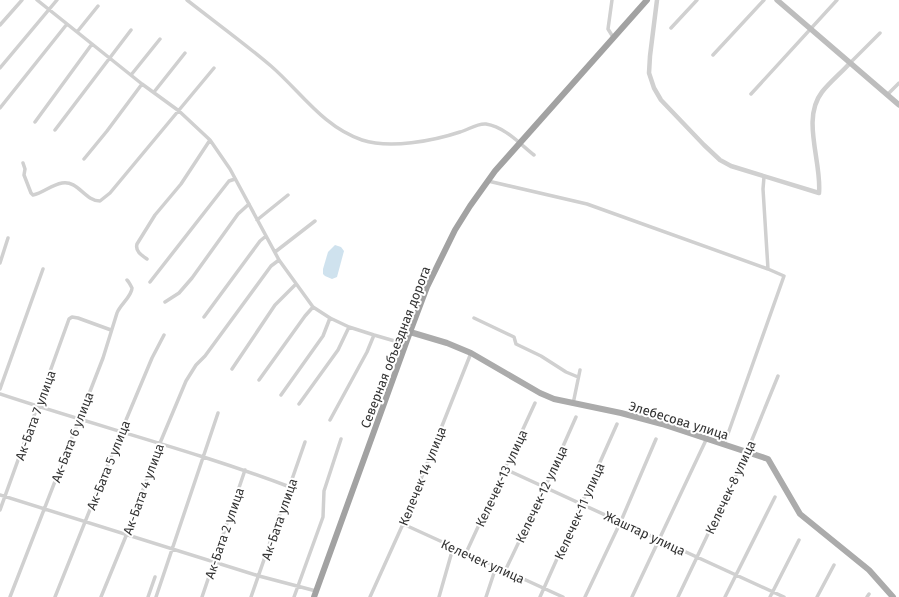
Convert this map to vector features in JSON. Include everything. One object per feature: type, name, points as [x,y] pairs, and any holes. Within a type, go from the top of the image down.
[{"type":"highway","name":"Северная объездная дорога","points":[[315,594],[405,344],[427,287],[455,230],[488,180],[647,0]]},
{"type":"main road","points":[[777,0],[899,105]]},
{"type":"main road","name":"Элебесова улица","points":[[410,332],[447,343],[471,353],[540,393],[554,399],[621,413],[662,424],[706,440],[768,459],[800,514],[869,570],[893,597]]},
{"type":"street","points":[[0,25],[22,0]]},
{"type":"street","points":[[37,0],[142,84],[179,111],[210,140],[230,169],[234,179],[279,260],[313,307],[330,318],[349,326],[405,344]]},
{"type":"street","points":[[0,68],[58,0]]},
{"type":"street","points":[[187,0],[272,67],[329,123],[347,134],[363,140],[391,144],[424,141],[461,132],[480,124],[485,124],[494,126],[507,133],[534,155]]},
{"type":"street","points":[[612,0],[608,29],[613,37]]},
{"type":"street","points":[[657,0],[649,73],[654,88],[661,100],[720,160],[731,166],[819,193],[817,156],[812,122],[817,102],[822,93],[880,33]]},
{"type":"street","points":[[671,28],[697,0]]},
{"type":"street","points":[[713,55],[764,0]]},
{"type":"street","points":[[751,94],[836,0]]},
{"type":"street","points":[[77,32],[98,6]]},
{"type":"street","points":[[0,108],[67,24]]},
{"type":"street","points":[[55,130],[131,30]]},
{"type":"street","points":[[131,75],[160,39]]},
{"type":"street","points":[[34,122],[92,44]]},
{"type":"street","points":[[154,92],[185,53]]},
{"type":"street","points":[[23,163],[25,169],[24,175],[32,195],[62,183],[71,184],[92,199],[100,201],[110,193],[214,68]]},
{"type":"street","points":[[887,95],[899,83]]},
{"type":"street","points":[[84,158],[142,84]]},
{"type":"street","points":[[147,259],[139,254],[136,247],[137,244],[155,215],[181,184],[210,140]]},
{"type":"street","points":[[764,177],[763,189],[768,270]]},
{"type":"street","points":[[150,282],[229,181],[234,179]]},
{"type":"street","points":[[488,180],[587,204],[784,276],[724,445]]},
{"type":"street","points":[[257,220],[288,195]]},
{"type":"street","points":[[165,302],[179,294],[238,214],[249,204]]},
{"type":"street","points":[[275,252],[315,221]]},
{"type":"street","points":[[204,317],[260,241],[266,236]]},
{"type":"street","points":[[0,263],[8,238]]},
{"type":"street","name":"Ак-Бата 4 улица","points":[[101,597],[126,536],[160,443],[186,381],[196,365],[206,356],[271,266],[279,260]]},
{"type":"street","points":[[0,389],[43,269]]},
{"type":"street","name":"Ак-Бата 6 улица","points":[[10,597],[80,419],[120,307],[130,295],[132,288],[128,280]]},
{"type":"street","points":[[232,369],[276,305],[296,284]]},
{"type":"street","points":[[259,380],[313,307]]},
{"type":"street","name":"Ак-Бата 7 улица","points":[[0,510],[69,319],[78,318],[111,330]]},
{"type":"street","points":[[281,395],[323,336],[330,318]]},
{"type":"street","points":[[474,318],[514,337],[516,344],[541,356],[566,372],[578,377]]},
{"type":"street","points":[[299,404],[338,350],[349,326]]},
{"type":"street","name":"Ак-Бата 5 улица","points":[[55,597],[121,432],[152,358],[164,335]]},
{"type":"street","points":[[330,420],[367,352],[374,335]]},
{"type":"street","name":"Келечек 14 улица","points":[[370,597],[403,524],[471,353]]},
{"type":"street","points":[[573,404],[580,370]]},
{"type":"street","name":"Келечек-8 улица","points":[[678,597],[747,452],[778,376]]},
{"type":"street","points":[[0,394],[204,456],[290,487]]},
{"type":"street","name":"Келечек-13 улица","points":[[466,553],[536,403]]},
{"type":"street","points":[[156,597],[218,413]]},
{"type":"street","name":"Келечек-12 улица","points":[[505,571],[545,488],[576,417]]},
{"type":"street","name":"Келечек-11 улица","points":[[540,597],[617,424]]},
{"type":"street","points":[[294,597],[323,518],[324,490],[341,439]]},
{"type":"street","points":[[585,597],[621,522],[656,439]]},
{"type":"street","points":[[632,597],[706,440]]},
{"type":"street","name":"Ак-Бата улица","points":[[251,597],[305,442]]},
{"type":"street","name":"Жаштар улица","points":[[505,469],[784,597]]},
{"type":"street","name":"Ак-Бата 2 улица","points":[[202,597],[245,470]]},
{"type":"street","points":[[0,496],[172,550],[298,586],[315,594]]},
{"type":"street","points":[[725,597],[775,497]]},
{"type":"street","name":"Келечек улица","points":[[403,524],[496,568],[563,597]]},
{"type":"street","points":[[770,597],[799,540]]},
{"type":"street","points":[[439,597],[453,548]]},
{"type":"street","points":[[817,597],[834,565]]},
{"type":"street","points":[[486,597],[496,568]]},
{"type":"street","points":[[148,597],[155,577]]},
{"type":"water","points":[[335,245],[341,247],[344,251],[337,277],[332,279],[323,274],[323,269],[328,252]]}]
